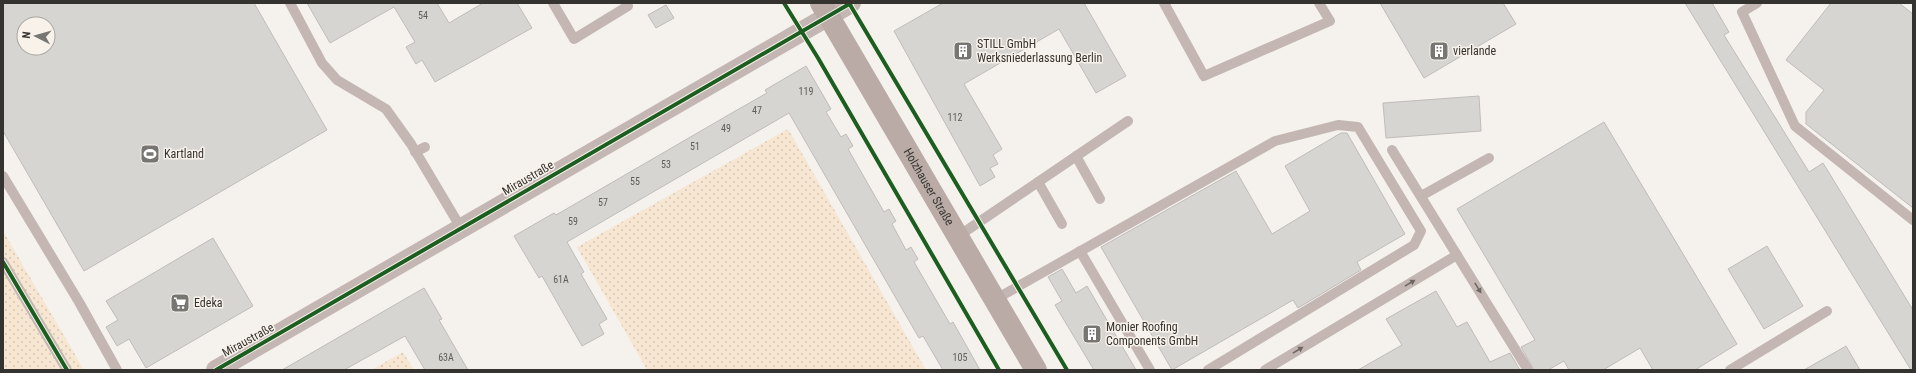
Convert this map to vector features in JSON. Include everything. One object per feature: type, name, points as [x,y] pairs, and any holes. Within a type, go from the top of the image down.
[{"type":"main road","name":"Holzhauser Straße","points":[[825,9],[1036,370]]},
{"type":"street","name":"Miraustraße","points":[[216,370],[292,328],[461,228],[825,9],[851,3]]},
{"type":"lane","points":[[290,3],[322,63],[337,80],[386,109],[415,152],[461,228]]},
{"type":"lane","points":[[553,3],[574,39],[628,6]]},
{"type":"lane","points":[[1164,3],[1204,76],[1330,21],[1320,3]]},
{"type":"lane","points":[[1757,3],[1742,12],[1795,126],[1913,220]]},
{"type":"lane","points":[[957,237],[1128,121]]},
{"type":"lane","points":[[994,300],[1275,141],[1338,125],[1358,127],[1421,231],[1414,245],[1208,370]]},
{"type":"lane","points":[[415,152],[425,146]]},
{"type":"lane","points":[[1392,150],[1528,370]]},
{"type":"lane","points":[[1076,156],[1100,199]]},
{"type":"lane","points":[[1421,196],[1489,158]]},
{"type":"lane","points":[[3,176],[117,370]]},
{"type":"lane","points":[[1038,182],[1062,224]]},
{"type":"lane","points":[[1080,251],[1150,370]]},
{"type":"lane","points":[[1265,370],[1457,255]]},
{"type":"lane","points":[[3,262],[68,370]]},
{"type":"lane","points":[[1730,370],[1827,311]]},
{"type":"shaded area","points":[[788,129],[926,370],[647,370],[577,247]]},
{"type":"shaded area","points":[[3,231],[84,370],[3,370]]},
{"type":"shaded area","points":[[403,352],[414,370],[371,370]]},
{"type":"building","name":"Kartland","points":[[3,3],[254,3],[327,130],[84,271],[3,131]]},
{"type":"building","points":[[307,3],[437,3],[449,23],[483,3],[517,3],[532,28],[435,82],[422,60],[416,64],[406,47],[415,42],[394,7],[330,43]]},
{"type":"building","name":"STILL GmbH Werksniederlassung Berlin","points":[[943,3],[1084,3],[1126,76],[1096,93],[1059,29],[964,84],[1002,149],[993,155],[998,164],[990,168],[995,177],[980,186],[894,31]]},
{"type":"building","name":"vierlande","points":[[1380,3],[1503,3],[1516,24],[1424,78]]},
{"type":"building","points":[[1685,3],[1712,3],[1729,32],[1724,35],[1809,172],[1823,163],[1913,310],[1913,370],[1911,370]]},
{"type":"building","points":[[1831,3],[1899,3],[1913,14],[1913,208],[1806,124],[1806,112],[1824,90],[1786,60]]},
{"type":"building","points":[[666,5],[674,18],[656,28],[648,15]]},
{"type":"building","points":[[806,66],[831,109],[826,112],[841,137],[846,134],[853,146],[848,149],[884,212],[889,209],[896,221],[892,224],[906,250],[911,247],[918,259],[914,262],[950,324],[953,322],[980,370],[943,370],[923,336],[919,338],[789,113],[567,242],[584,272],[581,274],[607,319],[599,324],[604,334],[582,346],[542,276],[539,278],[514,236],[554,213],[556,215],[767,93],[765,90]]},
{"type":"building","points":[[1479,96],[1481,131],[1386,138],[1383,103]]},
{"type":"building","points":[[1604,122],[1737,344],[1695,370],[1653,370],[1640,348],[1603,370],[1569,370],[1564,361],[1548,370],[1534,370],[1521,347],[1535,340],[1457,209]]},
{"type":"building","points":[[1341,133],[1347,133],[1405,234],[1357,262],[1361,270],[1298,308],[1293,300],[1172,370],[1101,247],[1236,171],[1272,234],[1310,211],[1285,166]]},
{"type":"building","name":"Edeka","points":[[213,238],[253,306],[146,368],[129,339],[117,346],[106,327],[118,320],[106,301]]},
{"type":"building","points":[[1767,246],[1803,306],[1764,329],[1728,269]]},
{"type":"building","name":"Monier Roofing Components GmbH","points":[[1062,269],[1076,293],[1087,286],[1136,370],[1094,370],[1055,305],[1062,301],[1048,277]]},
{"type":"building","points":[[424,288],[442,319],[439,320],[468,370],[425,370],[405,336],[344,370],[282,370]]},
{"type":"building","points":[[1436,291],[1457,327],[1467,322],[1490,362],[1510,353],[1520,370],[1358,370],[1402,345],[1386,319]]},
{"type":"building","points":[[1846,346],[1860,370],[1804,370]]},
{"type":"cycle path","points":[[784,3],[818,58],[999,370]]},
{"type":"cycle path","points":[[849,3],[1067,370]]},
{"type":"cycle path","points":[[216,370],[851,3]]},
{"type":"cycle path","points":[[3,262],[67,370]]},
{"type":"place","name":"STILL GmbH Werksniederlassung Berlin","points":[[963,51]]},
{"type":"place","name":"vierlande","points":[[1439,51]]},
{"type":"place","name":"Kartland","points":[[150,154]]},
{"type":"place","name":"Edeka","points":[[180,303]]},
{"type":"place","name":"Monier Roofing Components GmbH","points":[[1092,334]]}]
